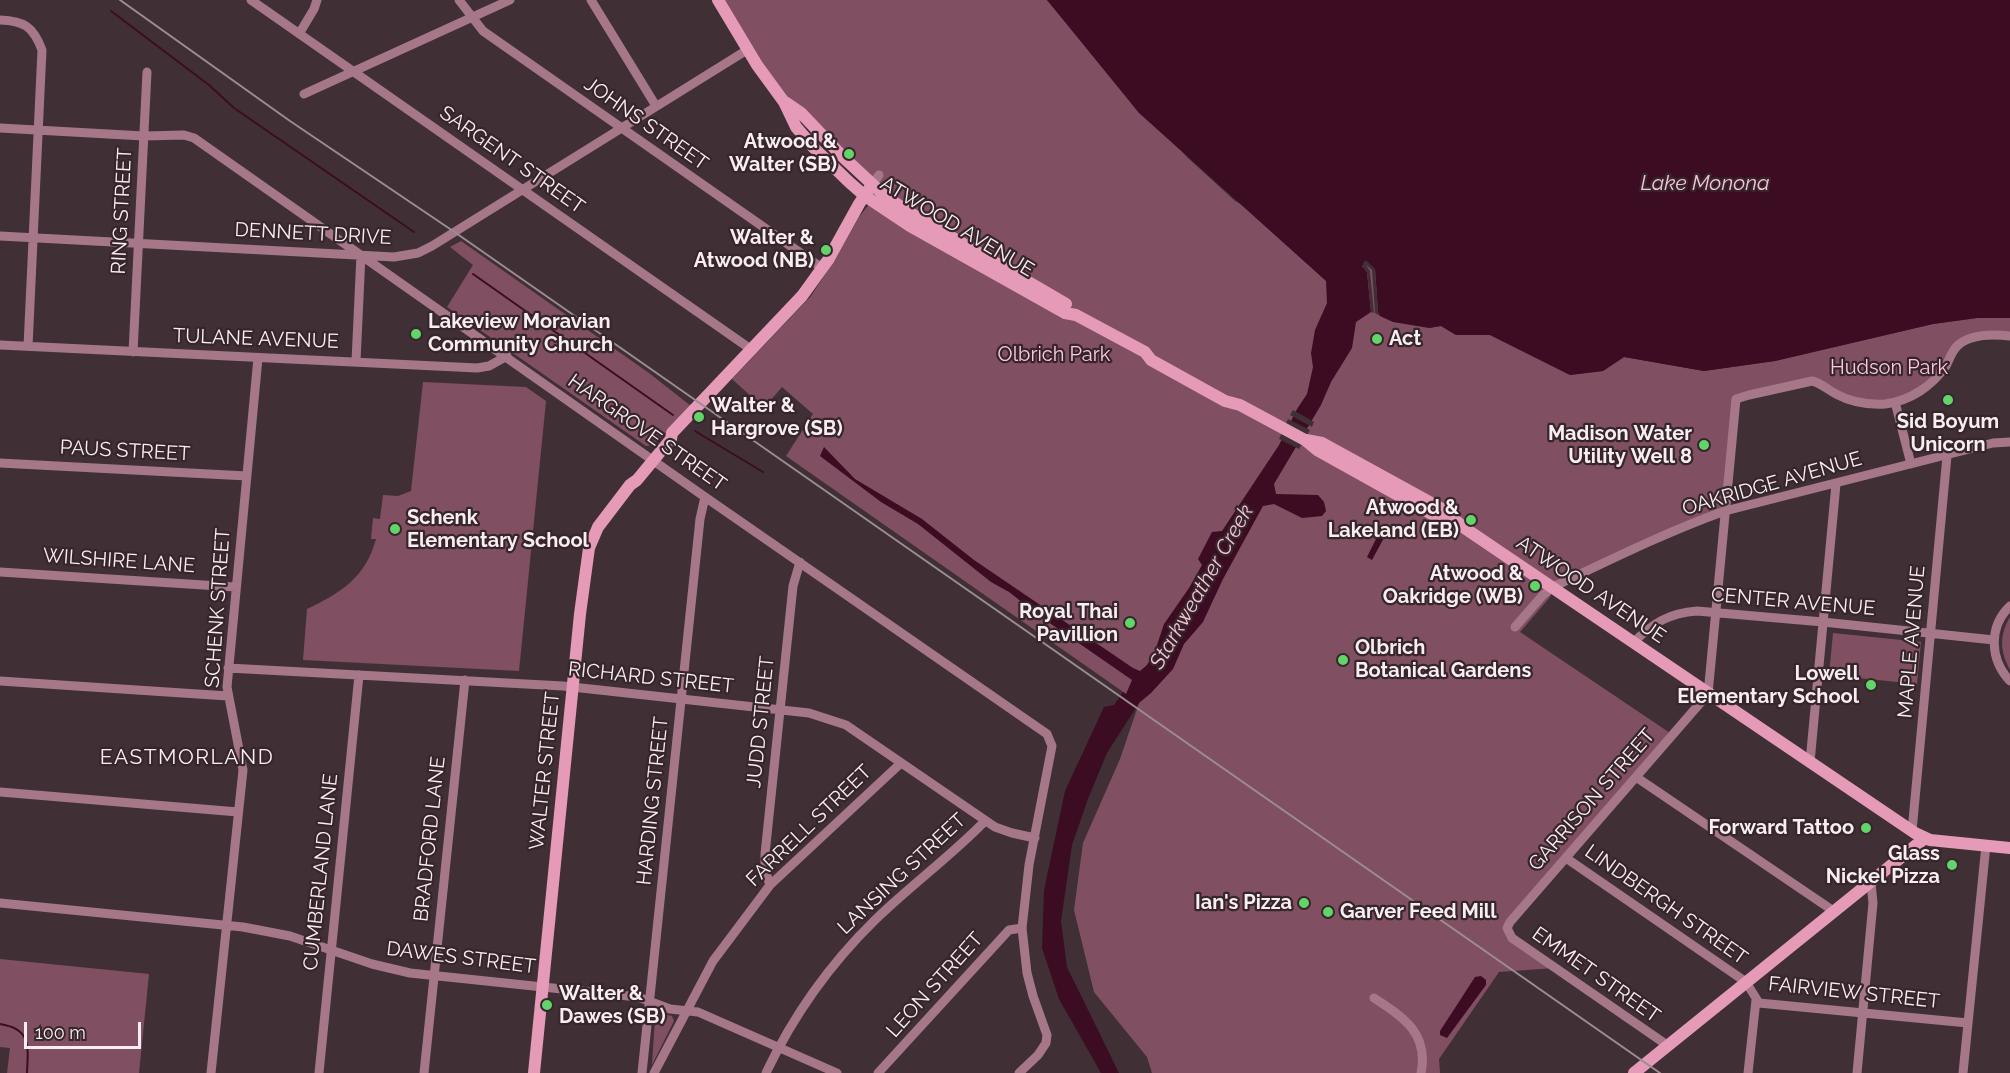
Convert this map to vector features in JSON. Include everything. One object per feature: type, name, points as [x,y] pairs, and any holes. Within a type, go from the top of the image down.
[{"type":"street","name":"SARGENT STREET","points":[[251,0],[752,350]]},
{"type":"street","points":[[299,34],[317,0]]},
{"type":"street","name":"JOHNS STREET","points":[[459,0],[483,31],[822,268]]},
{"type":"street","points":[[304,94],[510,0]]},
{"type":"street","points":[[591,0],[656,106]]},
{"type":"street","name":"ATWOOD AVENUE","points":[[718,0],[747,50],[784,102],[796,127],[831,165],[872,185],[917,217],[1070,307],[1076,315],[1145,352],[1151,360],[1226,401],[1240,405],[1305,440],[1317,450],[1448,522],[1463,527],[1912,831],[1925,838],[2010,848]]},
{"type":"street","points":[[0,20],[22,23],[27,26],[38,40],[42,50],[28,346]]},
{"type":"street","name":"DENNETT DRIVE","points":[[0,236],[394,257],[425,250],[747,50]]},
{"type":"street","name":"RING STREET","points":[[133,352],[147,72]]},
{"type":"street","points":[[0,128],[144,136]]},
{"type":"street","name":"HARGROVE STREET","points":[[144,136],[184,135],[191,137],[1047,734],[1052,746],[1035,838]]},
{"type":"street","name":"WALTER STREET","points":[[534,1073],[588,553],[598,527],[630,485],[637,480],[665,435],[672,433],[794,306],[822,268],[872,185]]},
{"type":"street","points":[[356,361],[361,255]]},
{"type":"street","points":[[1708,694],[1736,399],[1812,381],[1843,397],[1862,403],[1895,402],[1928,386],[1944,368],[1959,344],[1991,334],[2010,336]]},
{"type":"street","name":"TULANE AVENUE","points":[[0,345],[477,368],[498,363],[507,356]]},
{"type":"street","name":"SCHENK STREET","points":[[211,1073],[243,770],[226,687],[258,358]]},
{"type":"street","points":[[1895,402],[1911,464]]},
{"type":"street","name":"OAKRIDGE AVENUE","points":[[1515,627],[1553,587],[1638,546],[1725,511],[1994,443],[2010,442]]},
{"type":"street","name":"MAPLE AVENUE","points":[[1912,831],[1947,456]]},
{"type":"street","name":"PAUS STREET","points":[[0,463],[247,476]]},
{"type":"street","points":[[1810,762],[1836,484]]},
{"type":"street","name":"HARDING STREET","points":[[642,1073],[700,519],[705,497]]},
{"type":"street","name":"JUDD STREET","points":[[770,885],[765,870],[765,854],[793,586],[800,562]]},
{"type":"street","name":"WILSHIRE LANE","points":[[0,572],[235,587]]},
{"type":"street","points":[[2010,606],[2000,619],[1994,640],[1997,663],[2010,681]]},
{"type":"street","name":"CENTER AVENUE","points":[[1634,642],[1653,624],[1669,616],[1686,612],[1823,622],[1994,640]]},
{"type":"street","name":"RICHARD STREET","points":[[228,668],[573,687],[809,713],[840,723],[985,821],[1012,833],[1035,838]]},
{"type":"street","name":"CUMBERLAND LANE","points":[[319,1073],[358,675]]},
{"type":"street","name":"BRADFORD LANE","points":[[424,1073],[465,680]]},
{"type":"street","points":[[0,681],[228,696]]},
{"type":"street","name":"GARRISON STREET","points":[[1507,932],[1510,922],[1708,694]]},
{"type":"street","name":"FARRELL STREET","points":[[654,1073],[713,961],[770,885],[816,840],[902,763]]},
{"type":"street","points":[[1636,777],[1834,912]]},
{"type":"street","points":[[0,792],[238,813]]},
{"type":"street","name":"LANSING STREET","points":[[766,1073],[778,1047],[823,978],[856,940],[892,903],[962,844],[985,821]]},
{"type":"street","points":[[1019,1073],[1038,1055],[1047,1038],[1027,973],[1022,928],[1024,899],[1035,838]]},
{"type":"street","points":[[1634,1073],[1925,838]]},
{"type":"street","points":[[1964,1073],[1986,845]]},
{"type":"street","name":"LINDBERGH STREET","points":[[1566,858],[1746,982]]},
{"type":"street","points":[[1857,1073],[1873,903],[1871,883]]},
{"type":"street","name":"DAWES STREET","points":[[0,903],[226,926],[290,936],[372,964],[410,973],[638,997],[670,1009],[698,1012],[837,1073]]},
{"type":"street","name":"LEON STREET","points":[[878,1073],[1009,930],[1022,928]]},
{"type":"street","name":"EMMET STREET","points":[[1507,932],[1512,938],[1667,1045]]},
{"type":"street","name":"FAIRVIEW STREET","points":[[1746,982],[1758,1003],[1968,1023]]},
{"type":"street","points":[[1374,998],[1390,1008],[1415,1031],[1422,1052],[1421,1073]]},
{"type":"street","points":[[1749,1073],[1756,1000]]},
{"type":"green space","name":"Olbrich Park","points":[[718,0],[1047,0],[1188,158],[1235,201],[1362,266],[1366,260],[1429,328],[1441,326],[1456,335],[1490,335],[1570,375],[1603,371],[1624,357],[1704,371],[1775,361],[1933,324],[1977,318],[2010,318],[2010,336],[1971,339],[1917,393],[1872,404],[1819,383],[1736,399],[1725,511],[1553,587],[1550,597],[1520,632],[1673,735],[1507,929],[1555,968],[1499,972],[1439,1059],[1440,1073],[1152,1073],[1147,1057],[1094,992],[1074,910],[1083,843],[1120,759],[1139,703],[786,456],[813,414],[782,387],[764,408],[732,379],[811,296],[859,217],[882,188],[784,102]]},
{"type":"green space","points":[[461,241],[649,373],[691,406],[654,445],[646,446],[447,307],[473,265],[450,247]]},
{"type":"green space","points":[[423,382],[526,387],[546,401],[519,671],[303,660],[307,609],[341,590],[359,574],[366,564],[376,539],[371,539],[373,518],[380,519],[383,495],[398,496],[411,491]]},
{"type":"green space","points":[[2010,617],[2010,670],[2002,644]]},
{"type":"green space","points":[[1833,633],[1921,642],[1917,684],[1829,675]]},
{"type":"green space","points":[[0,959],[149,974],[139,1073],[7,1073],[10,1048],[0,1047]]},
{"type":"green space","points":[[659,1013],[672,1016],[674,1021],[652,1065],[655,1018]]},
{"type":"water","name":"Lake Monona","points":[[1047,0],[2010,0],[2010,318],[1977,318],[1933,324],[1775,361],[1704,371],[1624,357],[1603,371],[1570,375],[1490,335],[1456,335],[1441,326],[1429,328],[1393,322],[1380,316],[1375,269],[1365,261],[1362,266],[1367,272],[1371,312],[1356,322],[1352,348],[1274,484],[1276,494],[1318,495],[1324,502],[1326,511],[1322,516],[1302,518],[1274,504],[1263,506],[1223,579],[1203,622],[1184,644],[1173,669],[1139,703],[1107,753],[1072,845],[1061,921],[1067,967],[1119,1073],[1101,1073],[1059,999],[1042,948],[1044,890],[1065,791],[1104,707],[1114,705],[1123,692],[1126,694],[1132,680],[1009,592],[991,582],[918,524],[881,502],[820,456],[824,447],[855,479],[922,519],[974,560],[1140,671],[1147,665],[1155,651],[1164,624],[1202,565],[1198,559],[1212,532],[1222,531],[1279,445],[1307,394],[1313,367],[1311,353],[1315,330],[1327,303],[1326,281],[1139,113]]},
{"type":"water","points":[[1379,533],[1385,536],[1372,560],[1367,557]]},
{"type":"water","points":[[1481,976],[1486,980],[1486,985],[1447,1038],[1440,1035],[1440,1031],[1475,977]]},
{"type":"pier","points":[[1366,260],[1375,269],[1380,316],[1375,313],[1372,270],[1366,265],[1370,271],[1374,313],[1371,312],[1367,272],[1362,266]]},
{"type":"pier","points":[[1293,410],[1314,422],[1312,427],[1290,415]]},
{"type":"pier","points":[[1288,419],[1310,430],[1299,449],[1279,439]]},
{"type":"waterway","points":[[111,11],[209,85],[234,108],[414,232]]},
{"type":"waterway","points":[[473,274],[673,415]]},
{"type":"waterway","points":[[695,431],[763,472]]},
{"type":"waterway","points":[[0,1024],[10,1026],[23,1035],[28,1055],[27,1073]]},
{"type":"railway","points":[[120,0],[290,121],[453,231],[1660,1073]]},
{"type":"place","name":"Atwood & Walter (SB)","points":[[849,154]]},
{"type":"place","name":"Walter & Atwood (NB)","points":[[826,250]]},
{"type":"place","name":"Lakeview Moravian Community Church","points":[[416,334]]},
{"type":"place","name":"Act","points":[[1377,339]]},
{"type":"place","name":"Sid Boyum Unicorn","points":[[1948,400]]},
{"type":"place","name":"Walter & Hargrove (SB)","points":[[699,417]]},
{"type":"place","name":"Madison Water Utility Well 8","points":[[1704,445]]},
{"type":"place","name":"Atwood & Lakeland (EB)","points":[[1471,520]]},
{"type":"place","name":"Schenk Elementary School","points":[[395,529]]},
{"type":"place","name":"Atwood & Oakridge (WB)","points":[[1535,586]]},
{"type":"place","name":"Royal Thai Pavillion","points":[[1130,623]]},
{"type":"place","name":"Olbrich Botanical Gardens","points":[[1343,660]]},
{"type":"place","name":"Lowell Elementary School","points":[[1871,685]]},
{"type":"place","name":"Forward Tattoo","points":[[1866,828]]},
{"type":"place","name":"Glass Nickel Pizza","points":[[1952,865]]},
{"type":"place","name":"Ian's Pizza","points":[[1304,903]]},
{"type":"place","name":"Garver Feed Mill","points":[[1328,912]]},
{"type":"place","name":"Walter & Dawes (SB)","points":[[547,1005]]},
{"type":"district","name":"EASTMORLAND","points":[[187,758]]},
{"type":"park label","name":"Hudson Park","points":[[1889,368]]},
{"type":"water label","name":"Starkweather Creek","points":[[1202,587]]}]
